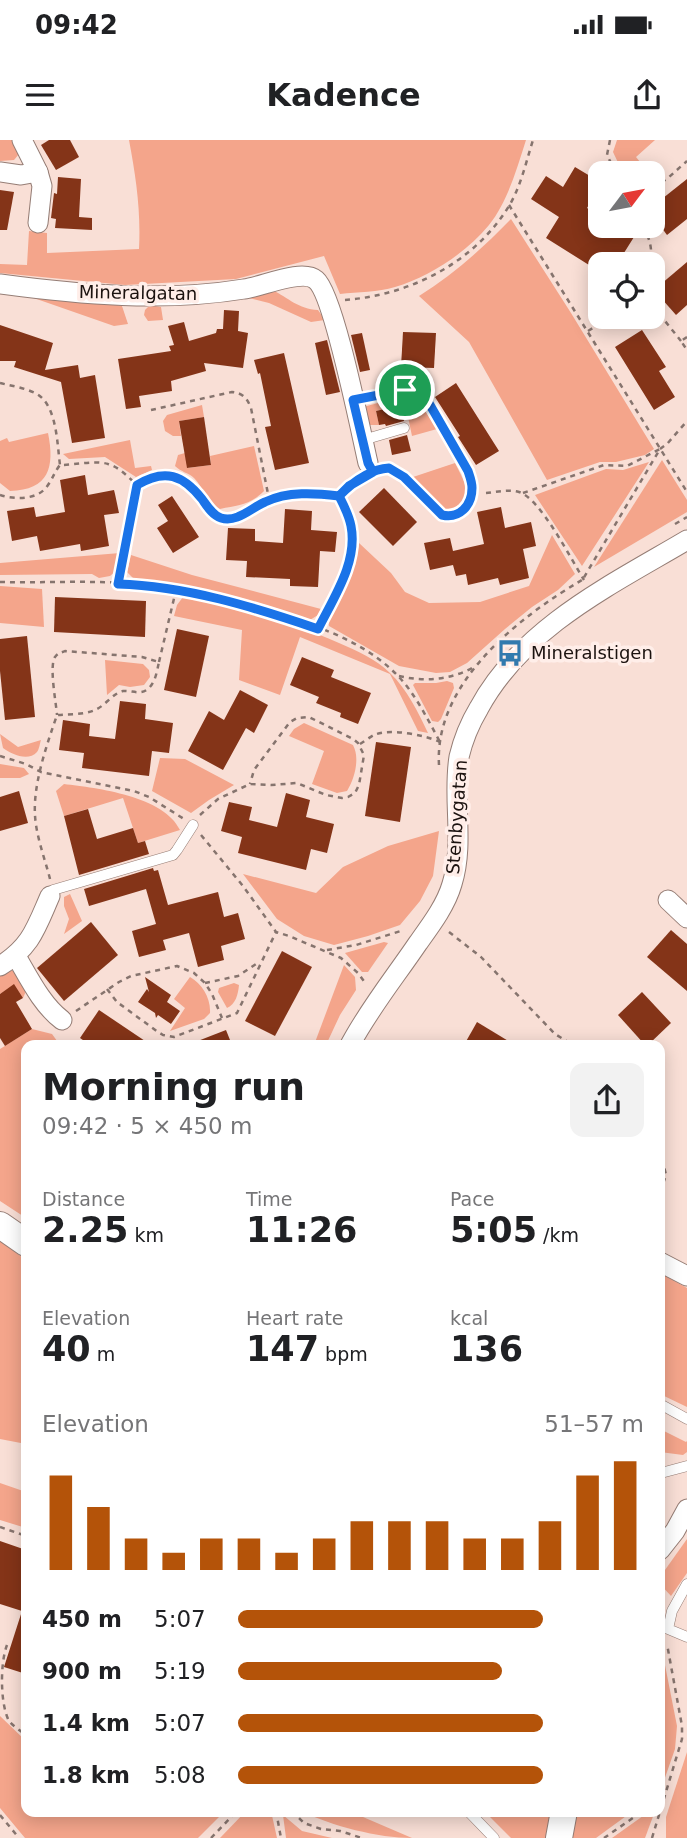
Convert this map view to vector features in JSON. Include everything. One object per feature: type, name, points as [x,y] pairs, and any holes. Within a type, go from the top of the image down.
[{"type":"main road","points":[[0,1225],[21,1239]]},
{"type":"main road","points":[[559,1838],[563,1817]]},
{"type":"street","points":[[22,140],[42,186],[38,223]]},
{"type":"street","points":[[0,172],[21,175],[38,172]]},
{"type":"street","name":"Mineralgatan","points":[[0,284],[135,296],[186,296],[246,289],[303,274],[315,278],[328,302]]},
{"type":"street","points":[[328,302],[370,468]]},
{"type":"street","name":"Stenbygatan","points":[[352,1040],[363,1019],[433,923],[452,886],[458,861],[457,796],[460,754],[471,722],[485,696],[506,667],[535,639],[572,610],[687,540]]},
{"type":"street","points":[[52,893],[32,937],[8,961],[62,1020]]},
{"type":"street","points":[[668,900],[687,918]]},
{"type":"street","points":[[665,1265],[687,1276]]},
{"type":"street","points":[[667,1527],[687,1509]]},
{"type":"lane","points":[[353,400],[405,390],[414,391],[426,398],[468,471],[472,493],[462,512],[448,517],[437,512],[396,471],[370,468]]},
{"type":"lane","points":[[363,440],[404,428]]},
{"type":"lane","points":[[52,893],[173,855],[193,825]]},
{"type":"lane","points":[[665,1407],[687,1419]]},
{"type":"lane","points":[[665,1472],[687,1466]]},
{"type":"lane","points":[[687,1584],[671,1611],[667,1629],[687,1637]]},
{"type":"lane","points":[[474,1817],[494,1838]]},
{"type":"path","points":[[328,302],[378,296],[414,285],[447,268],[475,246],[488,234],[509,205],[533,140]]},
{"type":"path","points":[[610,140],[607,155],[610,161]]},
{"type":"path","points":[[665,179],[687,161]]},
{"type":"path","points":[[509,205],[687,492]]},
{"type":"path","points":[[665,321],[687,350]]},
{"type":"path","points":[[681,341],[687,337]]},
{"type":"path","points":[[0,383],[37,394],[47,403],[52,412],[60,465],[43,491],[20,498],[0,495]]},
{"type":"path","points":[[151,410],[232,392],[244,396],[251,408],[269,500]]},
{"type":"path","points":[[523,493],[604,465],[626,466],[667,444],[687,421]]},
{"type":"path","points":[[472,493],[509,490],[529,497],[541,511],[583,579],[660,449]]},
{"type":"path","points":[[60,465],[107,463],[117,467],[137,485]]},
{"type":"path","points":[[118,584],[137,485],[146,479],[168,475],[180,478],[194,489],[211,511],[225,518],[237,517],[269,500],[285,495],[339,496],[370,468]]},
{"type":"path","points":[[318,629],[343,578],[352,551],[351,524],[339,496]]},
{"type":"path","points":[[0,582],[139,584],[176,590],[257,609],[350,642],[398,676],[440,742],[428,736],[386,732],[359,745]]},
{"type":"path","points":[[57,715],[88,712],[100,708],[123,691],[145,691],[152,685],[176,590]]},
{"type":"path","points":[[52,893],[35,817],[36,793],[57,715],[52,664],[56,656],[65,651],[132,656],[159,662]]},
{"type":"path","points":[[398,676],[426,679],[447,677],[477,665]]},
{"type":"path","points":[[193,825],[209,806],[250,783],[297,783],[326,795],[348,797],[355,793],[359,785],[364,755],[353,739],[309,718],[297,718],[290,722],[254,770],[250,783]]},
{"type":"path","points":[[0,756],[41,772],[134,791],[168,807],[193,825],[276,932],[326,950],[348,963],[366,984]]},
{"type":"path","points":[[433,923],[481,957],[555,1034],[565,1040]]},
{"type":"path","points":[[326,950],[356,946],[404,930]]},
{"type":"path","points":[[107,989],[117,1002],[158,1032],[174,1037],[240,1010],[276,932]]},
{"type":"path","points":[[205,983],[238,976],[261,960]]},
{"type":"path","points":[[62,1020],[131,976],[177,966],[194,973],[205,983],[222,1018]]},
{"type":"path","points":[[0,1527],[21,1534]]},
{"type":"path","points":[[665,1798],[680,1752],[682,1726],[668,1654],[667,1629]]},
{"type":"path","points":[[7,1645],[3,1655],[2,1703],[9,1721],[21,1731]]},
{"type":"path","points":[[0,1815],[19,1838]]},
{"type":"path","points":[[211,1838],[231,1817]]},
{"type":"path","points":[[277,1817],[281,1838]]},
{"type":"path","points":[[298,1817],[304,1823],[321,1829],[340,1831],[362,1838]]},
{"type":"path","points":[[604,1838],[634,1817]]},
{"type":"path","points":[[654,1838],[658,1817]]},
{"type":"shaded area","points":[[0,140],[15,140],[19,154],[14,160],[0,161]]},
{"type":"shaded area","points":[[129,140],[526,140],[507,195],[496,216],[480,235],[434,270],[388,289],[340,294],[324,256],[236,279],[125,285],[0,273],[0,264],[27,265],[29,231],[47,233],[47,253],[139,249],[137,194]]},
{"type":"shaded area","points":[[617,140],[655,140],[636,157],[639,161],[617,161],[613,152]]},
{"type":"shaded area","points":[[511,219],[654,449],[645,455],[616,462],[600,462],[547,480],[469,342],[419,296],[468,260]]},
{"type":"shaded area","points":[[272,290],[299,305],[318,310],[325,320],[311,322],[269,303],[249,298],[253,294]]},
{"type":"shaded area","points":[[28,296],[122,306],[128,324],[114,326]]},
{"type":"shaded area","points":[[150,305],[161,307],[163,320],[148,321],[144,315]]},
{"type":"shaded area","points":[[408,395],[419,401],[437,429],[412,436],[408,417],[404,420],[400,405],[376,411],[379,425],[370,425],[364,421],[363,407]]},
{"type":"shaded area","points":[[202,405],[204,417],[179,421],[181,436],[173,436],[165,431],[163,421],[167,415]]},
{"type":"shaded area","points":[[48,433],[50,456],[46,474],[33,486],[10,491],[0,483],[0,441],[7,438],[9,442]]},
{"type":"shaded area","points":[[130,440],[135,468],[151,466],[152,470],[136,477],[105,457],[69,459],[63,454]]},
{"type":"shaded area","points":[[254,446],[264,491],[249,502],[239,505],[220,509],[208,498],[194,478],[175,466],[178,455],[185,453],[188,468],[211,465],[210,456]]},
{"type":"shaded area","points":[[662,460],[687,500],[687,512],[594,567]]},
{"type":"shaded area","points":[[649,462],[582,566],[535,495],[606,469],[623,470]]},
{"type":"shaded area","points":[[455,463],[465,484],[466,496],[459,507],[451,512],[442,509],[410,478]]},
{"type":"shaded area","points":[[552,535],[575,574],[467,663],[450,672],[436,673],[399,666],[329,626],[328,618],[354,566],[359,543],[391,573],[405,592],[429,603],[480,602],[529,586]]},
{"type":"shaded area","points":[[120,553],[117,570],[110,576],[0,575],[0,563]]},
{"type":"shaded area","points":[[131,555],[192,575],[321,609],[318,615],[310,620],[228,596],[176,584],[134,579],[127,572]]},
{"type":"shaded area","points":[[0,586],[42,589],[44,627],[0,623]]},
{"type":"shaded area","points":[[183,597],[282,622],[320,635],[366,656],[385,668],[402,686],[428,733],[418,731],[390,674],[300,637],[280,695],[239,680],[242,630],[174,616]]},
{"type":"shaded area","points":[[105,660],[143,664],[149,670],[150,677],[144,685],[119,685],[107,695]]},
{"type":"shaded area","points":[[447,681],[453,683],[454,688],[441,719],[438,722],[432,721],[413,685]]},
{"type":"shaded area","points":[[304,723],[353,745],[356,768],[347,791],[337,793],[312,784],[324,751],[289,736]]},
{"type":"shaded area","points":[[0,734],[18,747],[41,740],[39,748],[33,755],[15,755],[3,748]]},
{"type":"shaded area","points":[[160,758],[185,759],[234,785],[191,813],[152,791]]},
{"type":"shaded area","points":[[0,764],[24,768],[29,774],[20,778],[0,778]]},
{"type":"shaded area","points":[[64,784],[111,791],[145,802],[172,818],[180,830],[138,843],[123,798],[64,816],[56,791]]},
{"type":"shaded area","points":[[439,831],[433,876],[420,901],[400,925],[334,945],[304,936],[277,919],[243,874],[316,893],[343,867],[388,846]]},
{"type":"shaded area","points":[[70,894],[82,921],[64,934],[69,919],[64,897]]},
{"type":"shaded area","points":[[388,943],[368,972],[362,972],[345,953]]},
{"type":"shaded area","points":[[344,965],[355,977],[356,990],[328,1040],[316,1040]]},
{"type":"shaded area","points":[[14,971],[27,989],[23,998],[14,985],[0,994],[0,974]]},
{"type":"shaded area","points":[[190,977],[205,992],[210,1013],[204,1019],[170,1031],[185,1008],[174,999]]},
{"type":"shaded area","points":[[234,983],[239,985],[237,995],[233,1004],[227,1008],[218,992],[219,988]]},
{"type":"shaded area","points":[[32,1029],[52,1034],[56,1040],[21,1040],[21,1215],[0,1201],[0,1049]]},
{"type":"shaded area","points":[[0,1241],[21,1256],[21,1443],[0,1439]]},
{"type":"shaded area","points":[[665,1276],[687,1288],[687,1407],[665,1396]]},
{"type":"shaded area","points":[[665,1432],[687,1441],[687,1452],[683,1455],[665,1453]]},
{"type":"shaded area","points":[[0,1483],[21,1490],[21,1526],[0,1520]]},
{"type":"shaded area","points":[[687,1539],[687,1573],[671,1596],[665,1589],[665,1570]]},
{"type":"shaded area","points":[[665,1665],[677,1726],[675,1749],[665,1778]]},
{"type":"shaded area","points":[[0,1716],[21,1736],[21,1817],[219,1817],[198,1838],[25,1838],[0,1808]]},
{"type":"shaded area","points":[[687,1752],[687,1838],[666,1838],[666,1817]]},
{"type":"shaded area","points":[[240,1817],[272,1817],[277,1838],[220,1838]]},
{"type":"shaded area","points":[[283,1817],[302,1831],[332,1838],[286,1838]]},
{"type":"shaded area","points":[[315,1817],[363,1817],[412,1838],[385,1836]]},
{"type":"shaded area","points":[[490,1817],[550,1817],[546,1838],[511,1838]]},
{"type":"shaded area","points":[[574,1817],[625,1817],[596,1838],[573,1838],[571,1828]]},
{"type":"shaded area","points":[[642,1817],[653,1817],[645,1838],[612,1838]]},
{"type":"building","points":[[49,140],[70,140],[79,157],[56,170],[41,145]]},
{"type":"building","points":[[575,167],[588,175],[588,238],[633,238],[625,252],[588,252],[588,264],[546,238],[559,217],[531,199],[546,176],[563,187]]},
{"type":"building","points":[[58,177],[81,179],[79,217],[92,218],[92,230],[55,228],[56,219],[51,218]]},
{"type":"building","points":[[687,179],[687,219],[667,235],[665,232],[665,196]]},
{"type":"building","points":[[0,190],[14,192],[7,230],[0,230]]},
{"type":"building","points":[[687,262],[687,305],[676,315],[665,302],[665,281]]},
{"type":"building","points":[[224,310],[239,311],[238,331],[248,333],[243,368],[204,363],[206,371],[171,381],[172,391],[139,396],[141,407],[126,409],[118,359],[171,351],[169,346],[174,345],[168,326],[184,322],[189,341],[216,333],[217,329],[223,329]]},
{"type":"building","points":[[0,325],[53,343],[45,370],[78,365],[80,378],[95,375],[105,438],[72,443],[61,382],[14,367],[16,361],[0,361]]},
{"type":"building","points":[[642,330],[666,367],[659,371],[675,397],[654,410],[615,347]]},
{"type":"building","points":[[403,332],[436,333],[434,368],[401,367]]},
{"type":"building","points":[[362,333],[370,370],[360,372],[351,335]]},
{"type":"building","points":[[327,340],[340,392],[326,395],[315,343]]},
{"type":"building","points":[[284,353],[309,463],[275,470],[265,427],[271,426],[260,373],[258,374],[254,360]]},
{"type":"building","points":[[456,383],[499,451],[476,465],[435,397]]},
{"type":"building","points":[[401,405],[404,421],[379,425],[376,411]]},
{"type":"building","points":[[204,417],[211,465],[187,468],[179,421]]},
{"type":"building","points":[[407,435],[411,451],[392,455],[389,440]]},
{"type":"building","points":[[85,475],[88,495],[114,490],[119,513],[104,515],[109,546],[81,551],[80,544],[40,551],[37,536],[12,541],[7,511],[34,507],[36,517],[65,512],[60,480]]},
{"type":"building","points":[[384,488],[417,522],[393,546],[359,512]]},
{"type":"building","points":[[172,496],[199,537],[173,553],[157,528],[168,521],[158,505]]},
{"type":"building","points":[[501,507],[505,528],[531,522],[536,546],[523,549],[529,578],[500,585],[498,578],[468,585],[466,574],[456,576],[453,565],[430,570],[424,543],[450,538],[453,551],[484,544],[477,512]]},
{"type":"building","points":[[285,509],[312,511],[311,530],[337,532],[335,552],[320,551],[318,587],[290,586],[290,579],[246,577],[247,561],[226,560],[228,528],[255,529],[255,541],[283,543]]},
{"type":"building","points":[[55,597],[146,601],[145,637],[54,632]]},
{"type":"building","points":[[177,629],[209,636],[196,697],[164,690]]},
{"type":"building","points":[[27,636],[35,717],[5,720],[0,639]]},
{"type":"building","points":[[302,657],[334,670],[331,677],[371,693],[358,724],[340,717],[341,713],[316,703],[319,697],[290,685]]},
{"type":"building","points":[[240,690],[268,705],[254,733],[246,728],[223,770],[188,751],[209,711],[224,720]]},
{"type":"building","points":[[120,701],[146,704],[145,719],[173,723],[169,753],[152,751],[149,776],[82,768],[84,753],[59,750],[63,720],[90,724],[89,736],[115,739]]},
{"type":"building","points":[[376,742],[411,747],[400,822],[365,816]]},
{"type":"building","points":[[19,791],[28,823],[0,831],[0,797]]},
{"type":"building","points":[[286,793],[310,800],[306,817],[334,824],[327,853],[311,849],[306,870],[238,853],[242,837],[221,831],[229,802],[252,807],[249,820],[277,827]]},
{"type":"building","points":[[88,809],[97,839],[133,828],[138,843],[145,841],[149,854],[79,875],[64,816]]},
{"type":"building","points":[[153,868],[154,871],[158,870],[168,905],[218,892],[224,917],[238,913],[245,939],[221,946],[224,960],[198,967],[189,933],[163,940],[166,950],[139,957],[132,931],[156,924],[146,889],[89,906],[84,889]]},
{"type":"building","points":[[91,922],[118,955],[64,1001],[37,968]]},
{"type":"building","points":[[671,930],[687,944],[687,991],[647,957]]},
{"type":"building","points":[[282,951],[312,967],[275,1036],[245,1021]]},
{"type":"building","points":[[145,977],[171,995],[167,1002],[180,1011],[171,1024],[158,1015],[156,1018],[155,1013],[138,1002],[147,989],[149,992]]},
{"type":"building","points":[[14,984],[23,998],[16,1002],[32,1029],[5,1046],[0,1038],[0,994]]},
{"type":"building","points":[[642,992],[671,1023],[653,1040],[640,1040],[618,1015]]},
{"type":"building","points":[[99,1010],[144,1040],[83,1040],[80,1038]]},
{"type":"building","points":[[477,1022],[507,1040],[467,1040]]},
{"type":"building","points":[[226,1030],[230,1040],[200,1040]]},
{"type":"building","points":[[0,1541],[21,1548],[21,1611],[0,1604]]},
{"type":"building","points":[[21,1614],[21,1672],[4,1667]]},
{"type":"place","name":"Mineralstigen","points":[[510,653]]},
{"type":"route","points":[[405,390],[353,400],[368,463],[373,472],[349,486],[339,496],[285,495],[228,519],[211,511],[194,489],[180,478],[156,476],[137,485],[118,584],[139,584],[197,594],[257,609],[318,629],[343,578],[352,551],[351,524],[339,496],[349,486],[362,477],[375,470],[389,468],[404,477],[442,515],[456,515],[468,504],[472,493],[468,471],[426,398],[414,391],[405,390]]}]
